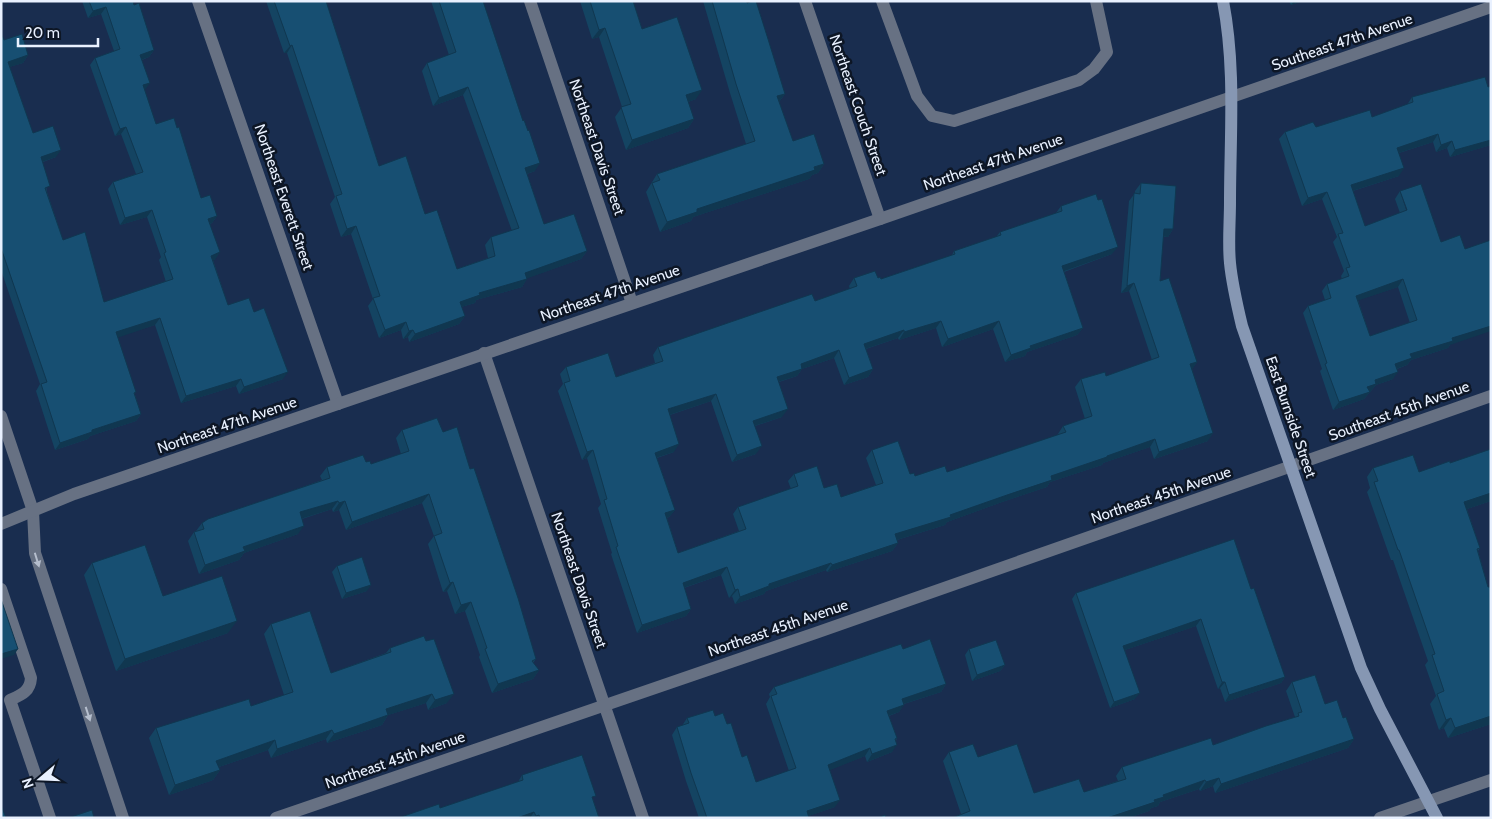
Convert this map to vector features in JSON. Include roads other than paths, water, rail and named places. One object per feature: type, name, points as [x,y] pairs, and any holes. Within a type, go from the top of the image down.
[{"type":"main road","name":"East Burnside Street","points":[[1223,1],[1228,31],[1231,96],[1230,253],[1233,289],[1242,326],[1361,668],[1380,709],[1437,818]]},
{"type":"street","name":"Northeast Everett Street","points":[[198,1],[338,404]]},
{"type":"street","name":"Northeast Davis Street","points":[[530,1],[632,303]]},
{"type":"street","name":"Northeast Couch Street","points":[[805,1],[880,219]]},
{"type":"street","points":[[882,1],[917,96],[932,116],[954,121],[1079,80],[1094,69],[1107,52],[1096,1]]},
{"type":"street","name":"Southeast 47th Avenue","points":[[1231,96],[1491,7]]},
{"type":"street","name":"Northeast 47th Avenue","points":[[1,524],[74,494],[880,219],[1231,96]]},
{"type":"street","name":"Northeast Davis Street","points":[[484,353],[643,818]]},
{"type":"street","name":"Southeast 45th Avenue","points":[[1290,468],[1491,396]]},
{"type":"street","points":[[1,416],[33,511],[35,553],[123,818]]},
{"type":"street","name":"Northeast 45th Avenue","points":[[276,818],[1290,468]]},
{"type":"street","points":[[1,589],[31,678],[27,690],[22,695],[10,700],[50,818]]},
{"type":"street","points":[[1380,818],[1491,780]]}]
